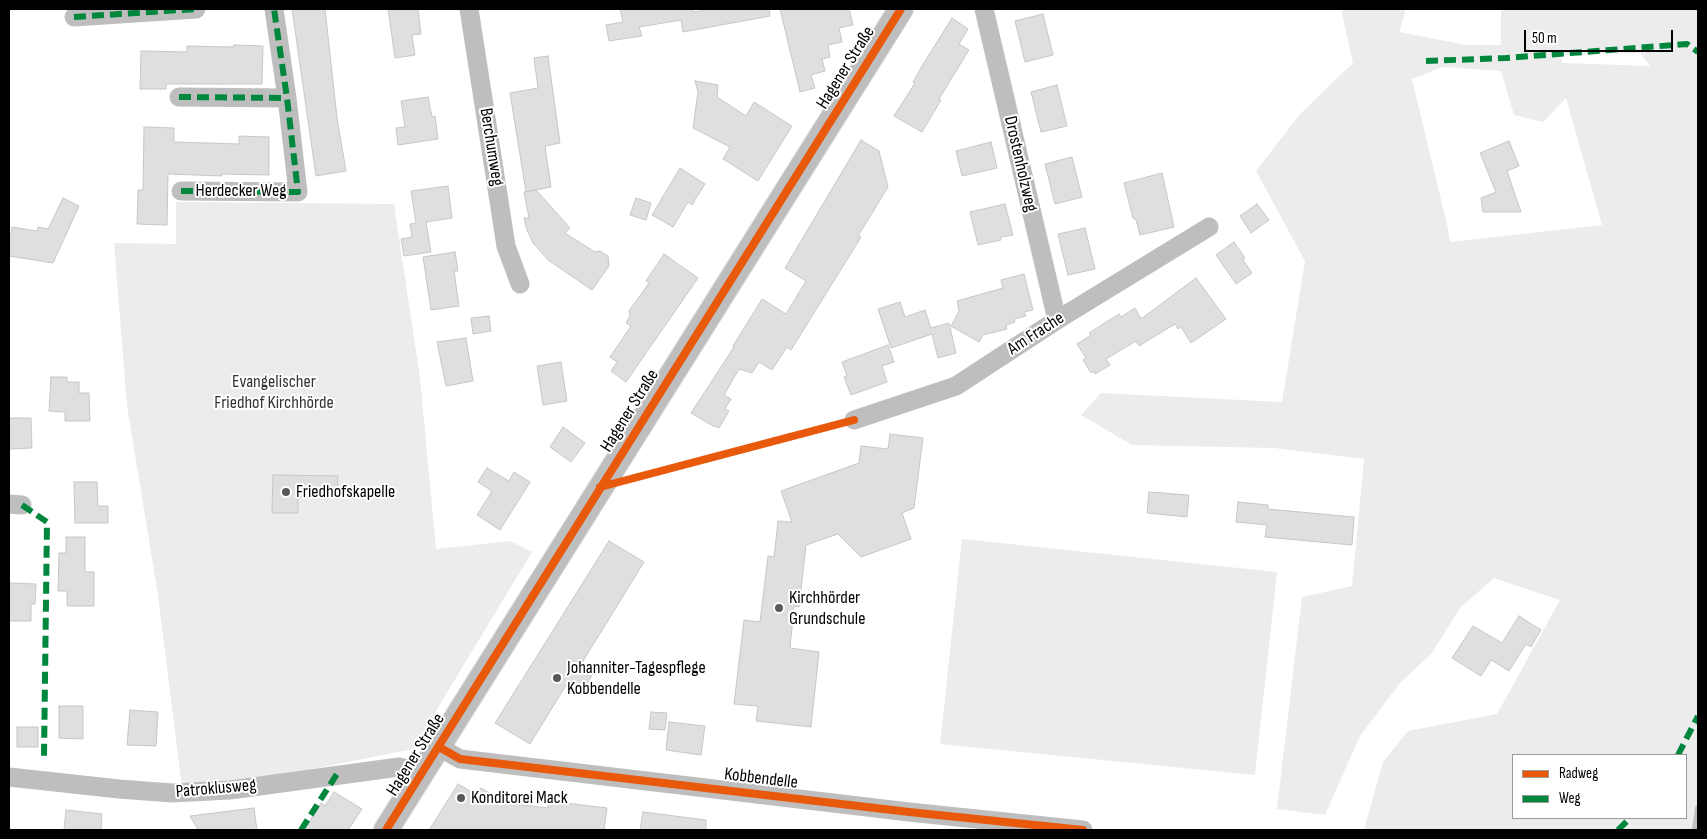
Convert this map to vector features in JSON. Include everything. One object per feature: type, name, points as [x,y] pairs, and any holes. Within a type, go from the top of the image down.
[{"type":"main road","name":"Hagener Straße","points":[[386,830],[605,478],[901,9]]},
{"type":"street","points":[[74,17],[196,9]]},
{"type":"street","name":"Herdecker Weg","points":[[181,191],[298,192],[274,9]]},
{"type":"street","name":"Berchumweg","points":[[469,9],[506,246],[520,284]]},
{"type":"street","name":"Drostenholzweg","points":[[984,9],[1057,320]]},
{"type":"street","points":[[179,97],[287,98]]},
{"type":"street","name":"Am Frache","points":[[854,420],[956,386],[1057,320],[1209,227]]},
{"type":"street","name":"Kobbendelle","points":[[438,747],[460,759],[909,812],[1083,830]]},
{"type":"street","name":"Patroklusweg","points":[[9,777],[118,790],[172,793],[230,790],[398,767],[422,772]]},
{"type":"green space","points":[[1341,9],[1406,9],[1399,32],[1466,45],[1501,45],[1501,9],[1698,9],[1698,830],[1364,830],[1383,762],[1408,731],[1497,714],[1560,600],[1494,578],[1460,608],[1432,653],[1400,683],[1360,736],[1325,815],[1277,809],[1302,597],[1352,586],[1364,459],[1274,448],[1132,445],[1081,415],[1101,393],[1282,402],[1305,261],[1256,171],[1300,114],[1353,63]],"holes":[[[1640,53],[1650,66],[1562,63],[1560,55]],[[1442,67],[1501,71],[1514,115],[1543,122],[1566,98],[1602,225],[1450,242],[1412,79]]]},
{"type":"green space","name":"Evangelischer Friedhof Kirchhörde","points":[[176,202],[394,204],[420,378],[436,549],[510,541],[532,552],[413,749],[302,771],[182,787],[158,595],[127,406],[114,243],[176,244]]},
{"type":"green space","points":[[962,539],[1277,572],[1255,775],[940,744]]},
{"type":"building","points":[[292,9],[325,9],[337,118],[346,171],[316,176]]},
{"type":"building","points":[[388,9],[418,9],[421,34],[412,35],[415,55],[395,58]]},
{"type":"building","points":[[620,9],[693,9],[694,12],[711,9],[769,9],[770,16],[683,32],[681,20],[639,27],[642,36],[609,41],[606,25],[623,22]]},
{"type":"building","points":[[780,9],[849,9],[853,25],[839,28],[842,42],[828,45],[830,57],[822,59],[825,71],[811,75],[815,88],[800,92]]},
{"type":"building","points":[[1043,14],[1053,55],[1025,62],[1015,21]]},
{"type":"building","points":[[952,18],[968,29],[959,44],[969,50],[939,99],[941,100],[922,132],[894,116]]},
{"type":"building","points":[[234,45],[263,46],[262,84],[166,84],[166,89],[140,89],[141,51],[187,52],[187,46],[234,47]]},
{"type":"building","points":[[548,56],[560,143],[545,146],[551,187],[526,192],[510,93],[538,88],[534,58]]},
{"type":"building","points":[[695,81],[718,85],[717,97],[746,116],[754,102],[792,126],[758,181],[723,159],[730,147],[693,128],[698,92]]},
{"type":"building","points":[[1057,85],[1067,126],[1041,132],[1031,92]]},
{"type":"building","points":[[428,97],[432,117],[435,116],[438,139],[398,145],[396,128],[405,127],[401,101]]},
{"type":"building","points":[[144,127],[174,128],[174,142],[239,144],[239,136],[269,137],[269,175],[168,174],[167,225],[137,224],[138,190],[143,190]]},
{"type":"building","points":[[861,140],[879,151],[888,187],[858,236],[861,237],[791,350],[787,347],[772,370],[759,362],[752,373],[739,369],[724,395],[731,399],[725,409],[729,411],[719,428],[715,427],[691,413],[734,347],[762,299],[786,314],[806,281],[785,268]]},
{"type":"building","points":[[1509,141],[1519,166],[1507,171],[1521,212],[1483,212],[1481,198],[1496,192],[1480,153]]},
{"type":"building","points":[[991,142],[997,168],[962,176],[956,151]]},
{"type":"building","points":[[1072,157],[1082,197],[1055,204],[1045,164]]},
{"type":"building","points":[[680,168],[705,184],[692,205],[688,202],[673,227],[652,215]]},
{"type":"building","points":[[1162,173],[1174,227],[1140,235],[1136,220],[1133,218],[1124,183]]},
{"type":"building","points":[[448,186],[452,218],[426,222],[431,252],[404,256],[401,239],[412,237],[410,224],[416,223],[411,191]]},
{"type":"building","points":[[536,190],[570,228],[565,233],[595,252],[600,251],[608,256],[609,266],[592,290],[548,260],[533,243],[524,218],[529,218],[524,192]]},
{"type":"building","points":[[63,198],[79,206],[53,263],[9,256],[9,235],[11,235],[12,227],[37,231],[38,227],[48,229]]},
{"type":"building","points":[[636,198],[651,203],[646,220],[630,215]]},
{"type":"building","points":[[1005,204],[1013,235],[1001,237],[1001,240],[978,245],[970,212]]},
{"type":"building","points":[[1257,204],[1269,220],[1251,233],[1240,216]]},
{"type":"building","points":[[1085,228],[1095,269],[1068,275],[1058,234]]},
{"type":"building","points":[[1234,242],[1252,273],[1236,284],[1216,255]]},
{"type":"building","points":[[455,252],[458,271],[454,271],[459,306],[431,310],[423,257]]},
{"type":"building","points":[[664,254],[698,278],[626,382],[611,371],[617,362],[610,357],[631,326],[626,323],[630,316],[629,311],[649,283],[646,281]]},
{"type":"building","points":[[1024,274],[1033,310],[1024,312],[1026,316],[1014,319],[1015,322],[1006,325],[1007,329],[983,335],[979,342],[951,326],[959,311],[957,301],[1003,288],[1001,280]]},
{"type":"building","points":[[1196,278],[1226,319],[1191,343],[1181,327],[1178,329],[1175,324],[1139,346],[1136,341],[1106,359],[1110,365],[1095,374],[1094,371],[1091,373],[1083,360],[1086,358],[1077,344],[1091,335],[1089,333],[1119,314],[1121,317],[1135,308],[1141,319]]},
{"type":"building","points":[[900,302],[905,317],[925,310],[931,328],[949,323],[956,353],[938,358],[932,334],[891,348],[878,309]]},
{"type":"building","points":[[489,316],[491,331],[473,334],[471,318]]},
{"type":"building","points":[[466,338],[473,381],[446,386],[437,342]]},
{"type":"building","points":[[888,345],[894,362],[882,366],[887,382],[851,395],[844,377],[847,376],[842,362]]},
{"type":"building","points":[[561,362],[567,401],[543,405],[537,366]]},
{"type":"building","points":[[51,377],[67,377],[67,382],[79,382],[79,393],[89,393],[90,421],[65,421],[65,412],[49,411]]},
{"type":"building","points":[[9,418],[31,418],[32,448],[9,449]]},
{"type":"building","points":[[563,427],[585,443],[571,462],[550,447]]},
{"type":"building","points":[[890,434],[923,438],[914,508],[902,513],[911,539],[861,557],[838,534],[806,545],[799,607],[794,606],[790,648],[819,652],[811,727],[756,721],[758,706],[734,704],[744,620],[760,622],[768,556],[774,557],[778,521],[792,522],[781,491],[859,463],[861,446],[888,449]]},
{"type":"building","points":[[487,468],[509,481],[514,472],[530,482],[500,530],[477,515],[492,491],[478,482]]},
{"type":"building","points":[[273,475],[338,476],[337,498],[298,497],[298,513],[272,513]]},
{"type":"building","points":[[74,482],[97,482],[98,506],[108,506],[108,523],[75,523]]},
{"type":"building","points":[[1149,492],[1189,495],[1187,517],[1147,513]]},
{"type":"building","points":[[1238,502],[1268,505],[1268,509],[1354,517],[1352,545],[1265,537],[1267,525],[1236,522]]},
{"type":"building","points":[[66,537],[85,537],[85,572],[94,572],[94,606],[67,606],[67,591],[58,591],[59,553],[66,553]]},
{"type":"building","points":[[609,541],[644,562],[580,666],[593,674],[582,691],[568,682],[530,744],[495,723]]},
{"type":"building","points":[[9,583],[36,584],[35,604],[31,604],[31,621],[9,621]]},
{"type":"building","points":[[1519,616],[1541,630],[1531,647],[1526,644],[1509,671],[1491,660],[1481,676],[1452,658],[1473,626],[1502,643]]},
{"type":"building","points":[[59,706],[83,706],[83,739],[59,738]]},
{"type":"building","points":[[130,710],[158,712],[156,746],[127,745]]},
{"type":"building","points":[[651,712],[667,713],[665,730],[649,729]]},
{"type":"building","points":[[669,722],[705,726],[701,755],[666,750]]},
{"type":"building","points":[[17,727],[38,727],[38,747],[17,747]]},
{"type":"building","points":[[458,784],[477,795],[481,788],[506,803],[548,808],[549,801],[607,808],[604,830],[429,830]]},
{"type":"building","points":[[334,792],[362,809],[348,830],[304,830],[321,803],[325,806]]},
{"type":"building","points":[[254,808],[257,830],[198,830],[190,816]]},
{"type":"building","points":[[66,810],[102,814],[101,830],[64,830]]},
{"type":"building","points":[[643,812],[706,820],[706,830],[640,830]]},
{"type":"waterway","points":[[1695,830],[1698,808]]},
{"type":"marked path","points":[[74,17],[196,9]]},
{"type":"marked path","points":[[181,191],[298,192],[274,9]]},
{"type":"marked path","points":[[1426,61],[1506,58],[1687,44],[1698,52]]},
{"type":"marked path","points":[[179,97],[287,98]]},
{"type":"marked path","points":[[22,505],[47,522],[44,757]]},
{"type":"marked path","points":[[1679,754],[1698,716]]},
{"type":"marked path","points":[[301,830],[337,774]]},
{"type":"marked path","points":[[1618,830],[1629,819]]},
{"type":"cycle path","points":[[386,830],[901,9]]},
{"type":"cycle path","points":[[600,487],[854,420]]},
{"type":"cycle path","points":[[439,747],[460,759],[909,812],[1083,830]]},
{"type":"place","name":"Friedhofskapelle","points":[[286,492]]},
{"type":"place","name":"Kirchhörder Grundschule","points":[[779,608]]},
{"type":"place","name":"Johanniter-Tagespflege Kobbendelle","points":[[557,678]]},
{"type":"place","name":"Konditorei Mack","points":[[461,798]]}]
